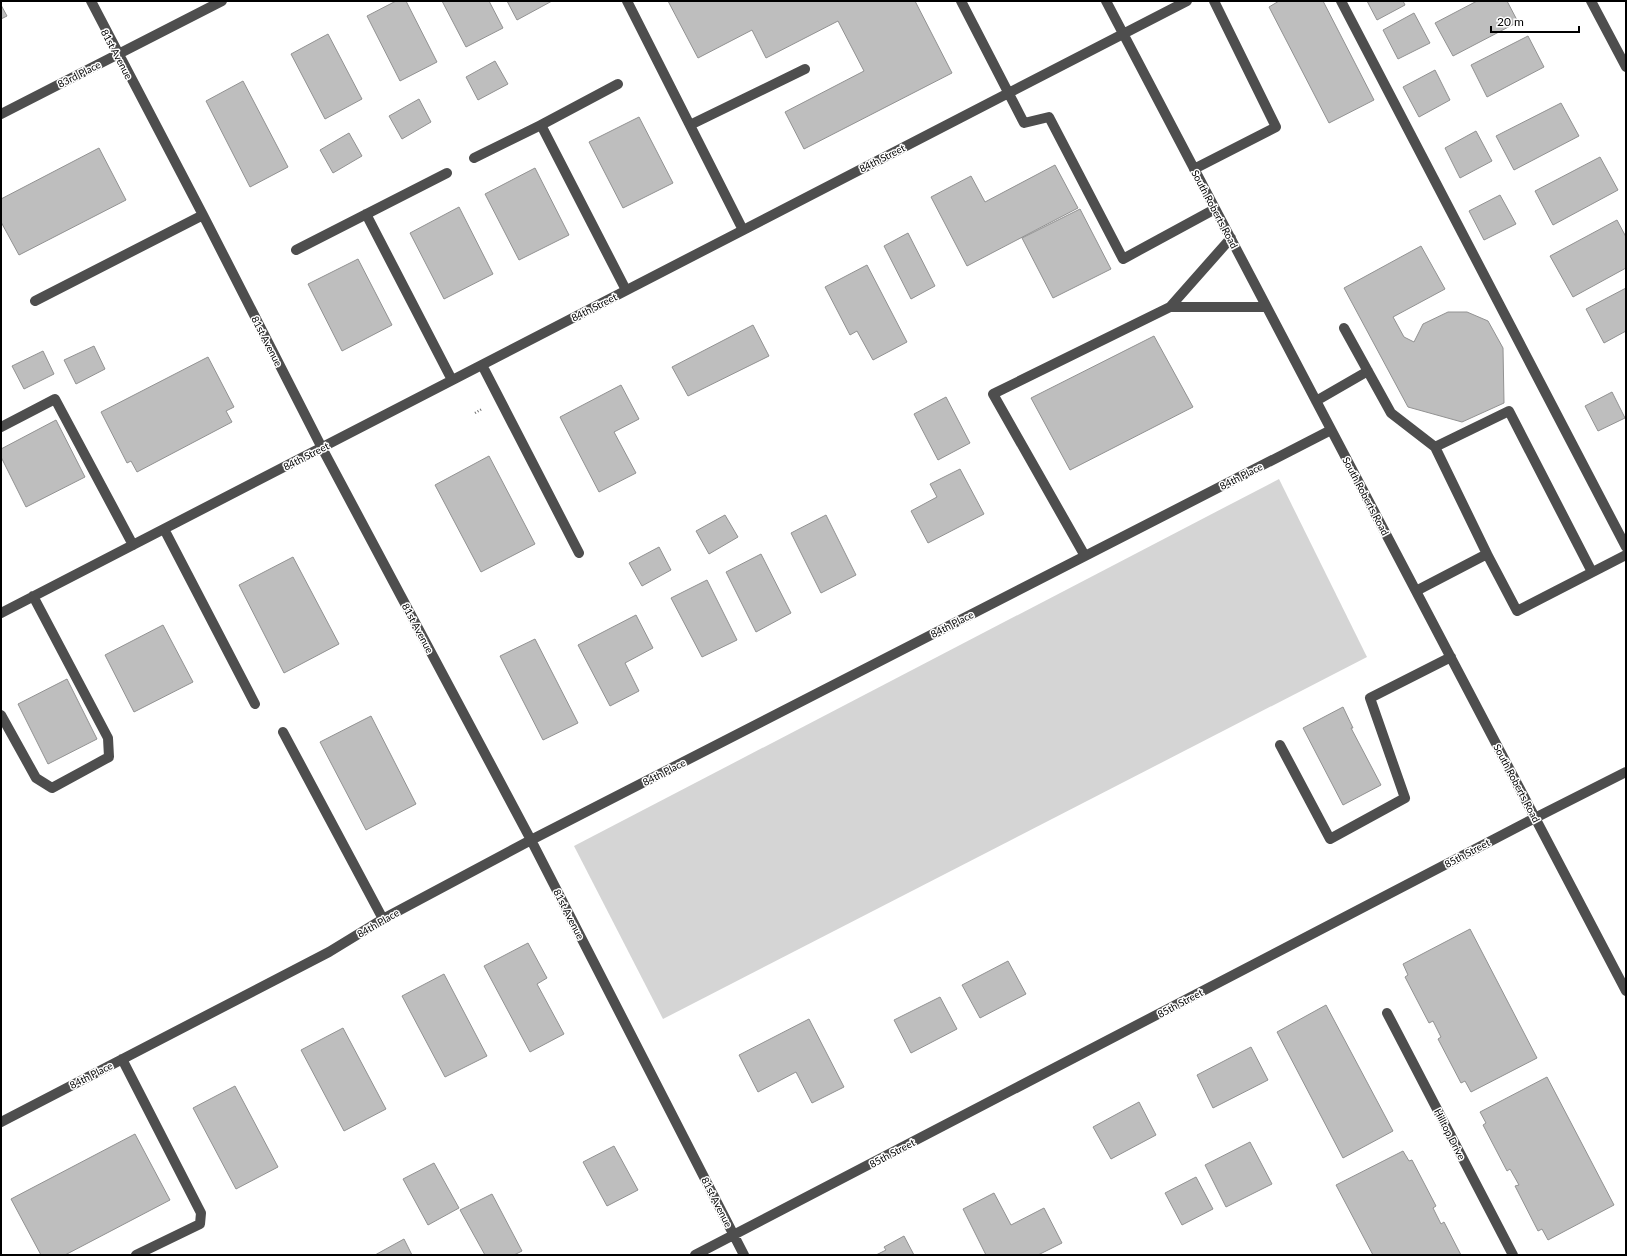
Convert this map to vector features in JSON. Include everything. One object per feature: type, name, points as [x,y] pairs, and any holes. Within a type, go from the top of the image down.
[{"type":"street","name":"81st Avenue","points":[[90,1],[203,215],[322,448],[531,840],[744,1255]]},
{"type":"street","name":"83rd Place","points":[[1,114],[222,1]]},
{"type":"street","points":[[627,1],[743,230]]},
{"type":"street","points":[[961,1],[1024,123],[1049,117],[1123,260],[1215,209]]},
{"type":"street","name":"South Roberts Road","points":[[1106,1],[1626,992]]},
{"type":"street","name":"84th Street","points":[[1,613],[1008,92],[1188,1]]},
{"type":"street","points":[[1194,169],[1276,127],[1214,1]]},
{"type":"street","points":[[1341,1],[1626,547]]},
{"type":"street","points":[[1590,1],[1626,67]]},
{"type":"street","points":[[690,125],[805,69]]},
{"type":"street","points":[[474,158],[541,125],[618,84]]},
{"type":"street","points":[[541,125],[626,290]]},
{"type":"street","points":[[296,250],[447,173]]},
{"type":"street","points":[[366,214],[452,380]]},
{"type":"street","points":[[36,301],[203,215]]},
{"type":"street","points":[[1085,556],[993,394],[1170,306],[1230,238]]},
{"type":"street","points":[[1170,306],[1266,306]]},
{"type":"street","points":[[1344,328],[1391,413],[1435,447],[1487,554],[1517,611],[1626,554]]},
{"type":"street","points":[[482,365],[580,553]]},
{"type":"street","points":[[1316,401],[1368,371]]},
{"type":"street","points":[[1,427],[56,399],[133,545]]},
{"type":"street","points":[[1435,447],[1508,411],[1592,572]]},
{"type":"street","name":"84th Place","points":[[1,1122],[329,952],[383,919],[531,840],[1332,430]]},
{"type":"street","points":[[164,529],[255,704]]},
{"type":"street","points":[[1416,591],[1487,554]]},
{"type":"street","points":[[1,715],[36,778],[52,788],[109,757],[108,738],[33,596]]},
{"type":"street","points":[[1280,745],[1330,839],[1405,798],[1370,698],[1450,657]]},
{"type":"street","points":[[283,732],[383,919]]},
{"type":"street","name":"85th Street","points":[[695,1255],[1626,772]]},
{"type":"street","name":"Hilltop Drive","points":[[1387,1013],[1513,1255]]},
{"type":"street","points":[[122,1059],[201,1213],[200,1224],[136,1255]]},
{"type":"shaded area","points":[[1279,479],[1367,657],[663,1019],[574,846]]},
{"type":"building","points":[[396,1],[406,1],[437,62],[400,81],[367,16]]},
{"type":"building","points":[[442,1],[489,1],[503,28],[466,47]]},
{"type":"building","points":[[507,1],[552,1],[517,20]]},
{"type":"building","points":[[668,1],[915,1],[952,73],[804,149],[785,112],[864,71],[838,21],[766,58],[752,30],[698,58]]},
{"type":"building","points":[[1279,1],[1323,1],[1374,100],[1329,123],[1269,7]]},
{"type":"building","points":[[1367,1],[1403,1],[1405,5],[1377,20]]},
{"type":"building","points":[[1477,1],[1507,1],[1518,22],[1453,56],[1435,23]]},
{"type":"building","points":[[1,5],[7,16],[1,19]]},
{"type":"building","points":[[1414,13],[1430,43],[1398,59],[1383,30]]},
{"type":"building","points":[[328,34],[362,99],[325,119],[291,54]]},
{"type":"building","points":[[1528,36],[1544,67],[1487,97],[1471,65]]},
{"type":"building","points":[[495,61],[508,84],[478,100],[466,77]]},
{"type":"building","points":[[1435,70],[1450,100],[1419,117],[1403,87]]},
{"type":"building","points":[[243,81],[288,167],[250,187],[206,101]]},
{"type":"building","points":[[419,99],[431,122],[402,139],[389,116]]},
{"type":"building","points":[[1561,103],[1579,136],[1514,170],[1496,136]]},
{"type":"building","points":[[639,117],[673,183],[623,208],[589,142]]},
{"type":"building","points":[[1476,131],[1492,161],[1460,178],[1445,148]]},
{"type":"building","points":[[349,133],[362,156],[333,173],[320,150]]},
{"type":"building","points":[[99,148],[126,200],[19,255],[1,222],[1,199]]},
{"type":"building","points":[[1600,157],[1618,190],[1553,225],[1535,191]]},
{"type":"building","points":[[1055,165],[1078,208],[967,266],[931,197],[971,176],[985,202]]},
{"type":"building","points":[[535,168],[569,235],[519,260],[485,194]]},
{"type":"building","points":[[1500,195],[1516,224],[1484,240],[1469,211]]},
{"type":"building","points":[[459,207],[493,274],[444,299],[410,233]]},
{"type":"building","points":[[1080,209],[1111,269],[1053,298],[1022,238]]},
{"type":"building","points":[[1617,220],[1626,237],[1626,268],[1573,297],[1550,256]]},
{"type":"building","points":[[908,233],[935,286],[911,299],[884,246]]},
{"type":"building","points":[[1421,246],[1445,289],[1393,317],[1404,337],[1414,342],[1423,324],[1448,312],[1467,312],[1488,321],[1503,348],[1504,403],[1462,422],[1408,407],[1344,288]]},
{"type":"building","points":[[358,259],[392,325],[342,351],[308,284]]},
{"type":"building","points":[[867,265],[907,342],[873,360],[857,331],[850,335],[825,287]]},
{"type":"building","points":[[1626,288],[1626,331],[1604,343],[1586,309]]},
{"type":"building","points":[[753,325],[769,356],[688,396],[672,367]]},
{"type":"building","points":[[1154,336],[1193,407],[1070,470],[1031,398]]},
{"type":"building","points":[[94,346],[105,369],[76,384],[64,360]]},
{"type":"building","points":[[43,351],[54,374],[24,389],[12,366]]},
{"type":"building","points":[[208,357],[234,407],[226,411],[232,422],[137,472],[131,461],[127,463],[101,412]]},
{"type":"building","points":[[621,385],[639,419],[614,432],[636,473],[599,492],[560,417]]},
{"type":"building","points":[[1612,392],[1625,418],[1598,431],[1585,406]]},
{"type":"building","points":[[946,397],[970,443],[938,460],[914,414]]},
{"type":"building","points":[[56,420],[85,477],[26,507],[1,457],[1,449]]},
{"type":"building","points":[[489,456],[535,544],[481,572],[435,485]]},
{"type":"building","points":[[960,469],[984,514],[928,543],[911,511],[937,497],[930,484]]},
{"type":"building","points":[[725,515],[738,537],[709,554],[696,531]]},
{"type":"building","points":[[826,515],[856,575],[821,593],[791,533]]},
{"type":"building","points":[[659,547],[671,570],[642,586],[629,563]]},
{"type":"building","points":[[761,554],[791,613],[756,632],[726,572]]},
{"type":"building","points":[[293,557],[339,644],[284,673],[239,585]]},
{"type":"building","points":[[707,580],[737,640],[702,657],[671,598]]},
{"type":"building","points":[[636,615],[653,648],[625,663],[639,691],[610,706],[578,645]]},
{"type":"building","points":[[163,625],[193,682],[134,712],[105,655]]},
{"type":"building","points":[[535,639],[578,723],[543,740],[500,656]]},
{"type":"building","points":[[67,679],[97,739],[48,764],[18,704]]},
{"type":"building","points":[[1343,707],[1353,728],[1351,728],[1381,785],[1343,805],[1303,728]]},
{"type":"building","points":[[371,716],[416,804],[366,830],[320,742]]},
{"type":"building","points":[[1470,929],[1537,1058],[1471,1092],[1465,1081],[1461,1083],[1438,1039],[1441,1037],[1433,1021],[1429,1023],[1405,977],[1408,975],[1403,964]]},
{"type":"building","points":[[528,943],[547,978],[537,984],[564,1034],[530,1052],[484,966]]},
{"type":"building","points":[[1008,961],[1026,994],[980,1018],[962,985]]},
{"type":"building","points":[[444,974],[487,1056],[445,1077],[402,996]]},
{"type":"building","points":[[940,997],[957,1029],[911,1053],[894,1020]]},
{"type":"building","points":[[1326,1005],[1393,1131],[1343,1158],[1277,1032]]},
{"type":"building","points":[[809,1019],[844,1087],[812,1103],[796,1072],[758,1092],[739,1055]]},
{"type":"building","points":[[343,1028],[386,1109],[344,1131],[301,1050]]},
{"type":"building","points":[[1251,1047],[1268,1080],[1213,1108],[1197,1075]]},
{"type":"building","points":[[1547,1077],[1614,1205],[1548,1240],[1542,1229],[1538,1231],[1515,1186],[1519,1185],[1510,1169],[1507,1171],[1483,1125],[1486,1123],[1480,1112]]},
{"type":"building","points":[[235,1086],[278,1167],[236,1189],[193,1108]]},
{"type":"building","points":[[1139,1102],[1156,1135],[1111,1159],[1093,1127]]},
{"type":"building","points":[[135,1134],[170,1200],[65,1255],[41,1255],[11,1199]]},
{"type":"building","points":[[1250,1142],[1272,1184],[1226,1207],[1205,1165]]},
{"type":"building","points":[[614,1146],[638,1190],[607,1206],[583,1162]]},
{"type":"building","points":[[1403,1151],[1409,1161],[1412,1160],[1436,1206],[1433,1208],[1441,1224],[1444,1222],[1461,1255],[1373,1255],[1336,1185]]},
{"type":"building","points":[[434,1163],[459,1208],[428,1225],[403,1179]]},
{"type":"building","points":[[1196,1177],[1213,1209],[1182,1225],[1165,1193]]},
{"type":"building","points":[[994,1193],[1011,1225],[1044,1208],[1062,1243],[1038,1255],[986,1255],[963,1209]]},
{"type":"building","points":[[492,1194],[522,1251],[514,1255],[485,1255],[460,1210]]},
{"type":"building","points":[[904,1236],[914,1255],[876,1255],[886,1250],[884,1247]]},
{"type":"building","points":[[404,1239],[412,1255],[375,1255]]}]
